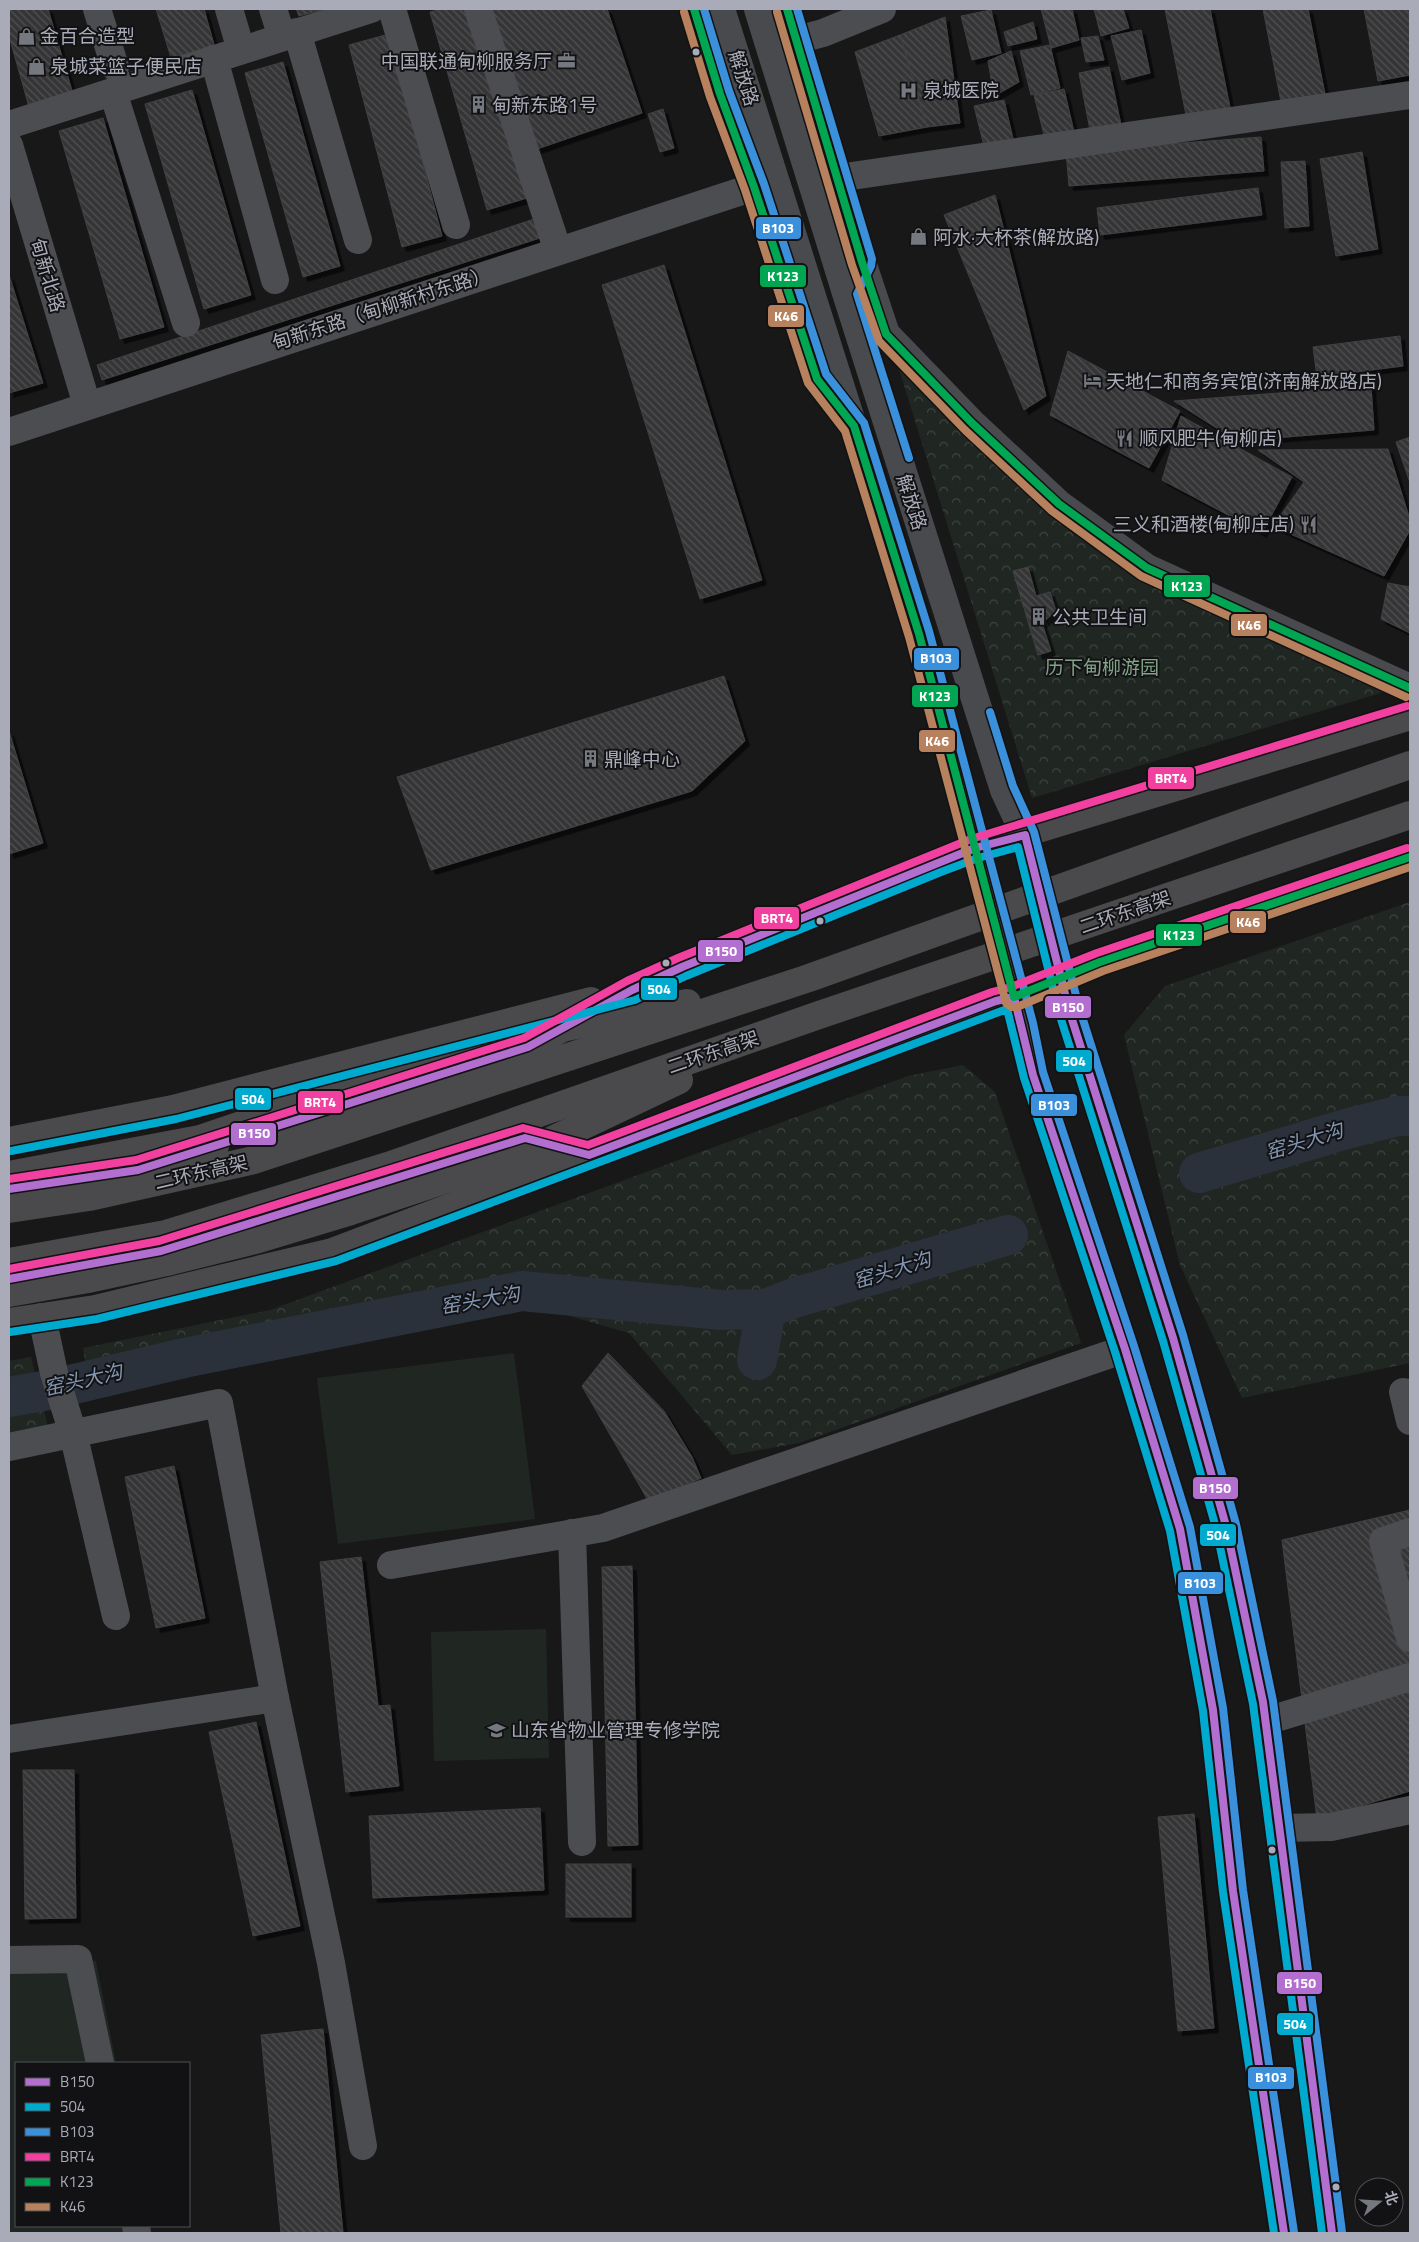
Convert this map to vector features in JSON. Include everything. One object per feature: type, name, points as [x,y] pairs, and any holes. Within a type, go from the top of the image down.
[{"type":"highway","points":[[9,1188],[138,1170],[528,1047],[632,990],[691,963],[974,848],[1025,835],[1410,716]]},
{"type":"highway","name":"二环东高架","points":[[9,1209],[89,1197],[254,1160],[808,978],[1410,765]]},
{"type":"highway","name":"二环东高架","points":[[9,1262],[166,1234],[388,1166],[819,1015],[1410,815]]},
{"type":"highway","points":[[9,1322],[45,1328],[95,1309],[332,1252],[702,1114],[862,1050],[1014,996],[1100,962],[1410,857]]},
{"type":"highway","points":[[9,1175],[200,1139],[481,1044],[808,978]]},
{"type":"highway","points":[[9,1141],[173,1108],[632,990]]},
{"type":"highway","points":[[9,1293],[88,1279],[256,1240],[351,1212],[525,1153],[819,1015]]},
{"type":"highway","points":[[9,1279],[161,1251],[525,1138],[589,1155]]},
{"type":"main road","name":"解放路","points":[[721,9],[919,634],[963,800],[966,820],[972,832],[974,848],[1033,1075],[1104,1284],[1180,1529],[1213,1710],[1233,1891],[1284,2233]]},
{"type":"main road","name":"解放路","points":[[758,9],[847,298],[1004,790],[1025,835],[1069,1010],[1152,1272],[1226,1526],[1266,1722],[1332,2233]]},
{"type":"main road","points":[[862,262],[847,298],[877,310]]},
{"type":"main road","points":[[862,262],[886,334],[972,423],[1059,504],[1146,568],[1410,688]]},
{"type":"main road","points":[[919,634],[951,623]]},
{"type":"street","points":[[97,9],[114,80],[186,323]]},
{"type":"street","points":[[229,9],[242,50]]},
{"type":"street","points":[[273,9],[290,35],[358,240]]},
{"type":"street","points":[[9,125],[114,80],[214,59],[370,9]]},
{"type":"street","points":[[392,9],[456,225]]},
{"type":"street","points":[[478,9],[558,251]]},
{"type":"street","points":[[694,9],[720,94],[754,187],[817,379],[854,426]]},
{"type":"street","points":[[787,9],[862,262]]},
{"type":"street","points":[[797,40],[823,33],[882,9]]},
{"type":"street","points":[[214,59],[275,280]]},
{"type":"street","points":[[838,178],[1410,95]]},
{"type":"street","name":"甸新北路","points":[[9,145],[87,405]]},
{"type":"street","name":"甸新东路（甸柳新村东路）","points":[[9,432],[754,187]]},
{"type":"street","points":[[45,1328],[54,1372],[73,1433],[116,1616]]},
{"type":"street","points":[[391,1565],[603,1528],[1125,1349]]},
{"type":"street","points":[[1410,1393],[1403,1392],[1410,1421]]},
{"type":"street","points":[[9,1447],[219,1403],[275,1698],[331,1963],[363,2146]]},
{"type":"street","points":[[1410,1532],[1383,1541],[1410,1638]]},
{"type":"street","points":[[572,1533],[582,1842]]},
{"type":"street","points":[[1266,1722],[1410,1677]]},
{"type":"street","points":[[9,1739],[275,1698]]},
{"type":"street","points":[[1280,1828],[1331,1827],[1410,1810]]},
{"type":"street","points":[[9,1960],[78,1959],[100,2062]]},
{"type":"green space","name":"历下甸柳游园","points":[[894,353],[1055,507],[1404,686],[1032,798]]},
{"type":"green space","points":[[1410,902],[1410,1363],[1242,1398],[1180,1265],[1124,1035],[1165,986]]},
{"type":"green space","points":[[963,1065],[995,1092],[1081,1343],[799,1443],[732,1455],[629,1333],[524,1303],[520,1279],[90,1392],[83,1348],[270,1310],[908,1076]]},
{"type":"green space","points":[[514,1353],[535,1519],[338,1544],[317,1378]]},
{"type":"green space","points":[[31,1357],[49,1431],[9,1439],[9,1361]]},
{"type":"green space","points":[[546,1629],[549,1758],[434,1761],[431,1632]]},
{"type":"green space","points":[[9,1957],[96,1961],[116,2062],[15,2062],[15,2227],[146,2227],[148,2233],[9,2233]]},
{"type":"building","points":[[9,9],[48,9],[73,94],[29,107],[9,36]]},
{"type":"building","points":[[156,9],[204,9],[215,48],[172,61]]},
{"type":"building","points":[[296,9],[324,9],[299,16]]},
{"type":"building","name":"甸新东路1号","points":[[442,9],[472,9],[527,198],[487,210],[430,12]]},
{"type":"building","name":"中国联通甸柳服务厅","points":[[489,9],[607,9],[642,113],[537,149]]},
{"type":"building","points":[[1041,9],[1072,9],[1079,40],[1051,48]]},
{"type":"building","points":[[1094,9],[1123,9],[1129,28],[1101,36]]},
{"type":"building","points":[[1165,9],[1210,9],[1231,112],[1187,120]]},
{"type":"building","points":[[1263,9],[1308,9],[1325,94],[1281,102]]},
{"type":"building","points":[[1364,9],[1409,9],[1410,75],[1378,81]]},
{"type":"building","points":[[991,10],[1001,53],[972,60],[961,16]]},
{"type":"building","points":[[945,17],[960,123],[927,127],[900,35]]},
{"type":"building","points":[[1033,22],[1037,39],[1008,46],[1004,32]]},
{"type":"building","points":[[1141,30],[1150,73],[1122,80],[1111,36]]},
{"type":"building","points":[[389,34],[442,236],[402,247],[349,45]]},
{"type":"building","points":[[900,35],[927,127],[879,136],[855,52]]},
{"type":"building","points":[[1098,36],[1104,60],[1086,62],[1081,38]]},
{"type":"building","points":[[1050,45],[1060,88],[1031,95],[1020,51]]},
{"type":"building","points":[[1011,51],[1019,82],[994,96],[988,61]]},
{"type":"building","points":[[283,62],[340,266],[303,277],[245,73]]},
{"type":"building","points":[[1109,67],[1121,125],[1090,130],[1079,73]]},
{"type":"building","points":[[1064,89],[1074,132],[1045,139],[1034,95]]},
{"type":"building","points":[[192,90],[251,295],[204,309],[145,104]]},
{"type":"building","points":[[1004,100],[1014,143],[985,150],[974,106]]},
{"type":"building","points":[[663,109],[674,148],[660,152],[648,114]]},
{"type":"building","points":[[103,118],[164,327],[120,339],[59,131]]},
{"type":"building","points":[[1261,137],[1264,171],[1069,186],[1066,152]]},
{"type":"building","points":[[1362,152],[1378,249],[1336,256],[1320,159]]},
{"type":"building","points":[[1305,161],[1309,226],[1285,228],[1281,162]]},
{"type":"building","points":[[1258,188],[1262,215],[1100,235],[1097,208]]},
{"type":"building","points":[[995,195],[1046,396],[1024,410],[944,215]]},
{"type":"building","points":[[537,218],[543,237],[102,380],[97,365]]},
{"type":"building","points":[[664,265],[762,580],[700,599],[602,285]]},
{"type":"building","points":[[9,275],[43,383],[9,393]]},
{"type":"building","points":[[1400,336],[1403,366],[1317,377],[1313,347]]},
{"type":"building","name":"天地仁和商务宾馆(济南解放路店)","points":[[1068,351],[1180,411],[1149,468],[1050,415]]},
{"type":"building","points":[[1371,386],[1374,430],[1237,441],[1174,401]]},
{"type":"building","points":[[1181,416],[1292,477],[1262,533],[1162,480]]},
{"type":"building","points":[[1410,437],[1410,483],[1396,442]]},
{"type":"building","points":[[1388,449],[1410,520],[1410,530],[1384,576],[1273,526],[1304,482],[1258,450]]},
{"type":"building","name":"公共卫生间","points":[[1028,567],[1036,596],[1050,592],[1056,611],[1042,623],[1051,651],[1038,655],[1013,571]]},
{"type":"building","points":[[1388,583],[1410,587],[1410,633],[1381,619]]},
{"type":"building","name":"鼎峰中心","points":[[724,676],[745,741],[692,791],[431,870],[397,777]]},
{"type":"building","points":[[9,731],[43,843],[9,854]]},
{"type":"building","points":[[608,1353],[664,1411],[692,1457],[701,1478],[649,1502],[582,1386]]},
{"type":"building","points":[[174,1466],[205,1618],[156,1628],[125,1477]]},
{"type":"building","points":[[1410,1510],[1410,1791],[1317,1819],[1282,1540]]},
{"type":"building","points":[[361,1557],[378,1706],[390,1705],[399,1786],[346,1792],[320,1562]]},
{"type":"building","points":[[632,1566],[638,1845],[608,1846],[602,1567]]},
{"type":"building","points":[[256,1722],[300,1926],[253,1936],[209,1732]]},
{"type":"building","points":[[23,1770],[74,1770],[76,1918],[25,1919]]},
{"type":"building","points":[[540,1808],[544,1890],[373,1898],[369,1816]]},
{"type":"building","points":[[1194,1814],[1214,2028],[1178,2031],[1158,1817]]},
{"type":"building","points":[[566,1864],[631,1864],[631,1917],[566,1917]]},
{"type":"building","points":[[323,2029],[343,2233],[281,2233],[261,2035]]},
{"type":"waterway","name":"窑头大沟","points":[[1199,1173],[1346,1129],[1397,1116],[1410,1116]]},
{"type":"waterway","name":"窑头大沟","points":[[9,1397],[49,1390],[184,1358],[522,1291],[721,1310],[766,1309],[794,1298],[1008,1235]]},
{"type":"waterway","points":[[757,1360],[766,1309]]},
{"type":"transit line","name":"K123","points":[[694,9],[720,94],[754,187],[817,379],[854,426],[919,634],[1014,997],[1100,962],[1410,857]]},
{"type":"transit line","name":"B103","points":[[704,9],[729,91],[764,184],[826,374],[864,423],[929,631],[1033,1023],[1043,1072],[1134,1346],[1190,1527],[1223,1708],[1243,1890],[1294,2232]]},
{"type":"transit line","name":"K123","points":[[787,9],[862,262],[886,334],[972,423],[1059,504],[1147,568],[1410,688]]},
{"type":"transit line","name":"B103","points":[[797,9],[872,259],[871,266],[857,294],[909,458]]},
{"type":"transit line","name":"K46","points":[[684,12],[710,97],[745,190],[808,383],[845,431],[909,637],[1006,1003],[1011,1007],[1017,1007],[1103,971],[1410,867]]},
{"type":"transit line","name":"K46","points":[[777,12],[852,265],[879,341],[965,430],[1052,511],[1141,576],[1406,697]]},
{"type":"transit line","name":"BRT4","points":[[9,1179],[136,1160],[524,1038],[627,981],[678,958],[971,839],[1407,706]]},
{"type":"transit line","name":"B103","points":[[990,712],[1013,786],[1034,832],[1079,1007],[1183,1335],[1236,1524],[1273,1701],[1342,2232]]},
{"type":"transit line","name":"B150","points":[[9,1189],[138,1170],[528,1047],[632,990],[682,967],[975,848],[1025,835],[1069,1010],[1173,1338],[1226,1526],[1263,1702],[1332,2233]]},
{"type":"transit line","name":"504","points":[[11,1151],[176,1119],[635,1000],[686,976],[941,872],[978,858],[1018,847],[1059,1013],[1163,1341],[1216,1528],[1253,1704],[1322,2233]]},
{"type":"transit line","name":"BRT4","points":[[9,1269],[159,1241],[523,1128],[588,1145],[1097,953],[1407,848]]},
{"type":"transit line","name":"B150","points":[[9,1279],[161,1251],[525,1138],[589,1155],[996,1001],[1014,997],[1033,1075],[1125,1349],[1180,1529],[1213,1710],[1233,1891],[1284,2233]]},
{"type":"transit line","name":"504","points":[[10,1332],[97,1319],[336,1261],[1007,1009],[1024,1078],[1115,1352],[1170,1531],[1203,1711],[1223,1892],[1274,2233]]},
{"type":"place","name":"金百合造型","points":[[26,36]]},
{"type":"place","name":"中国联通甸柳服务厅","points":[[566,61]]},
{"type":"place","name":"泉城菜篮子便民店","points":[[36,66]]},
{"type":"place","name":"泉城医院","points":[[909,90]]},
{"type":"place","name":"甸新东路1号","points":[[478,105]]},
{"type":"place","name":"阿水·大杯茶(解放路)","points":[[919,237]]},
{"type":"place","name":"天地仁和商务宾馆(济南解放路店)","points":[[1092,381]]},
{"type":"place","name":"顺风肥牛(甸柳店)","points":[[1125,438]]},
{"type":"place","name":"三义和酒楼(甸柳庄店)","points":[[1308,524]]},
{"type":"place","name":"公共卫生间","points":[[1038,617]]},
{"type":"place","name":"鼎峰中心","points":[[590,759]]},
{"type":"place","name":"山东省物业管理专修学院","points":[[497,1730]]}]
